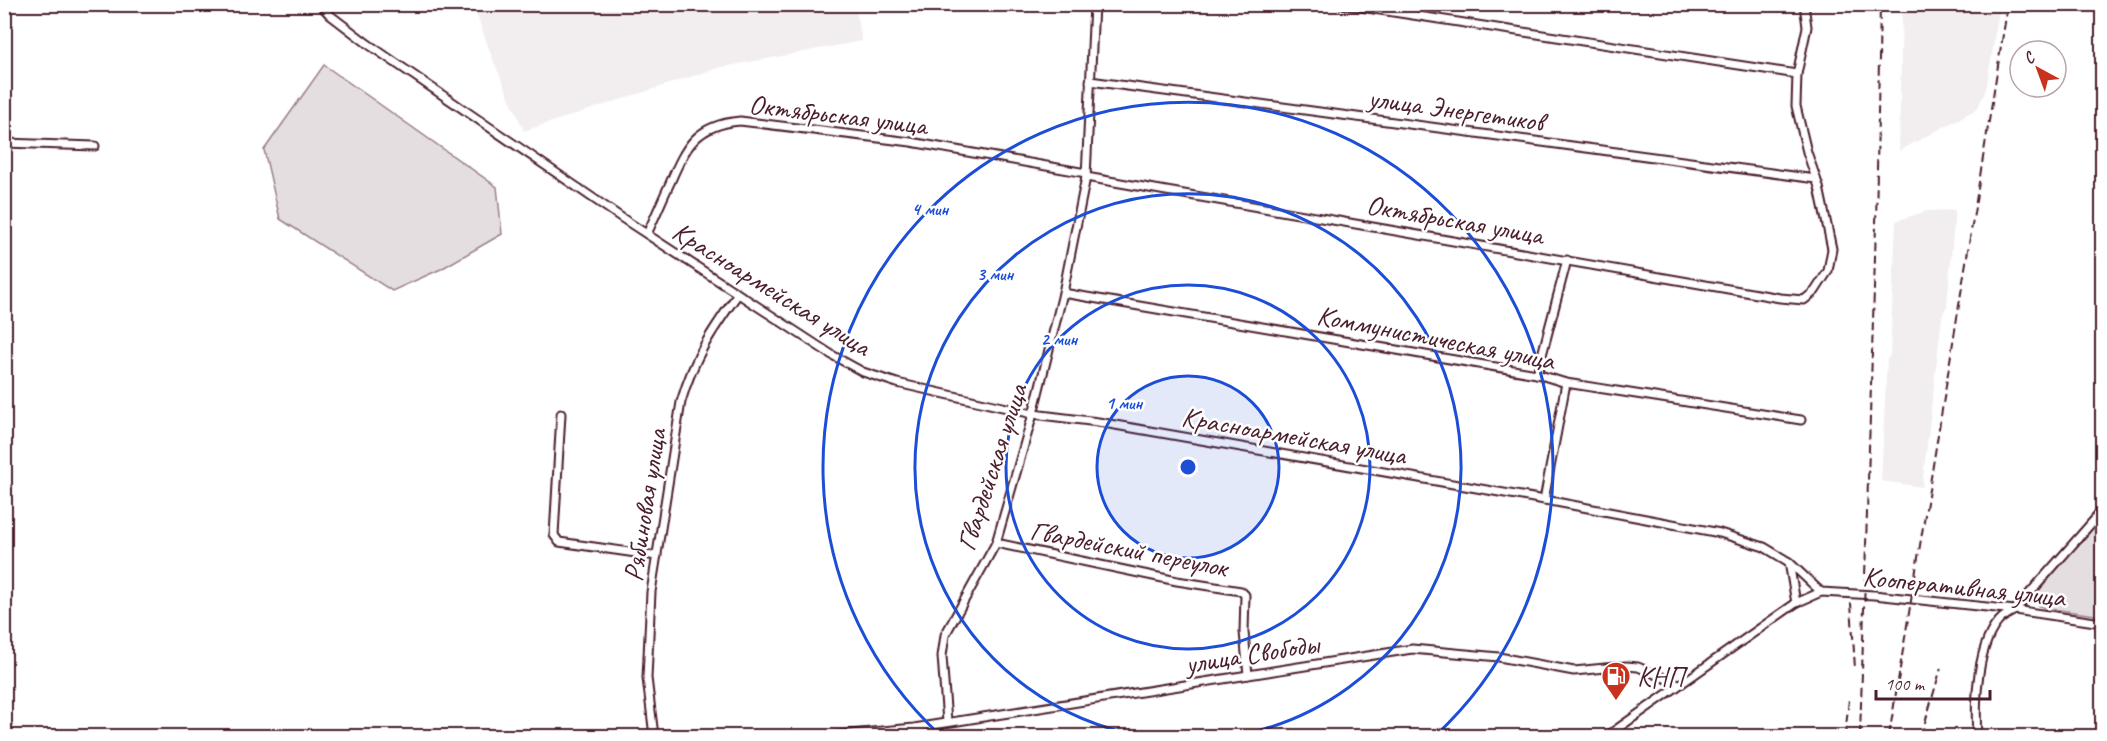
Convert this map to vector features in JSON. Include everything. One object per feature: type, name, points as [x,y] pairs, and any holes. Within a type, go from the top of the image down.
[{"type":"street","name":"Красноармейская улица","points":[[320,4],[330,15],[368,44],[647,234],[832,355],[863,372],[897,383],[1033,414],[1098,422],[1720,533],[1764,548],[1789,562]]},
{"type":"street","name":"Гвардейская улица","points":[[947,722],[942,656],[945,635],[996,543],[1033,414],[1063,293],[1086,175],[1094,4]]},
{"type":"street","points":[[1341,4],[1797,74]]},
{"type":"street","points":[[1804,4],[1807,27],[1797,74],[1796,106],[1816,179]]},
{"type":"street","name":"улица Энергетиков","points":[[1090,81],[1816,179]]},
{"type":"street","name":"Октябрьская улица","points":[[647,234],[683,153],[702,132],[714,125],[740,121],[911,142],[1780,298],[1804,300],[1815,291],[1828,271],[1832,249],[1816,179]]},
{"type":"street","points":[[4,143],[95,146]]},
{"type":"street","points":[[1537,374],[1567,260]]},
{"type":"street","name":"Коммунистическая улица","points":[[1063,293],[1537,374],[1566,383],[1801,420]]},
{"type":"street","name":"Рябиновая улица","points":[[654,736],[647,678],[651,592],[679,411],[697,355],[738,294]]},
{"type":"street","points":[[1544,500],[1566,383]]},
{"type":"street","points":[[561,414],[554,535],[556,539],[560,542],[657,556]]},
{"type":"street","points":[[1977,736],[1976,708],[1983,655],[1991,634],[2002,618],[2014,610],[2103,511]]},
{"type":"street","name":"Гвардейский переулок","points":[[996,543],[1177,581],[1241,591],[1245,596],[1244,632],[1248,675]]},
{"type":"street","points":[[1789,562],[1796,603]]},
{"type":"street","name":"Кооперативная улица","points":[[1789,562],[1821,592]]},
{"type":"street","name":"Кооперативная улица","points":[[1607,736],[1679,684],[1731,651],[1796,603],[1821,592],[2014,610],[2103,623]]},
{"type":"street","name":"улица Свободы","points":[[829,736],[914,728],[1413,649],[1499,657],[1574,671],[1638,667],[1679,684]]},
{"type":"street","points":[[914,728],[915,736]]},
{"type":"shaded area","points":[[473,5],[855,5],[862,41],[718,68],[524,131],[494,62]]},
{"type":"shaded area","points":[[1902,5],[2000,5],[1986,90],[1977,109],[1899,151]]},
{"type":"shaded area","points":[[324,65],[497,187],[502,234],[441,269],[392,291],[280,219],[264,150]]},
{"type":"shaded area","points":[[1955,210],[1947,306],[1942,316],[1922,487],[1881,481],[1896,221],[1927,211]]},
{"type":"shaded area","points":[[2102,516],[2102,616],[2039,606],[2035,599],[2037,593]]},
{"type":"railway","points":[[1860,736],[1876,225],[1880,4]]},
{"type":"railway","points":[[1889,736],[2008,4]]},
{"type":"railway","points":[[1851,603],[1855,669]]},
{"type":"railway","points":[[1921,736],[1941,668]]},
{"type":"railway","points":[[1845,736],[1849,699]]},
{"type":"place","name":"КНП","points":[[1616,702]]}]
